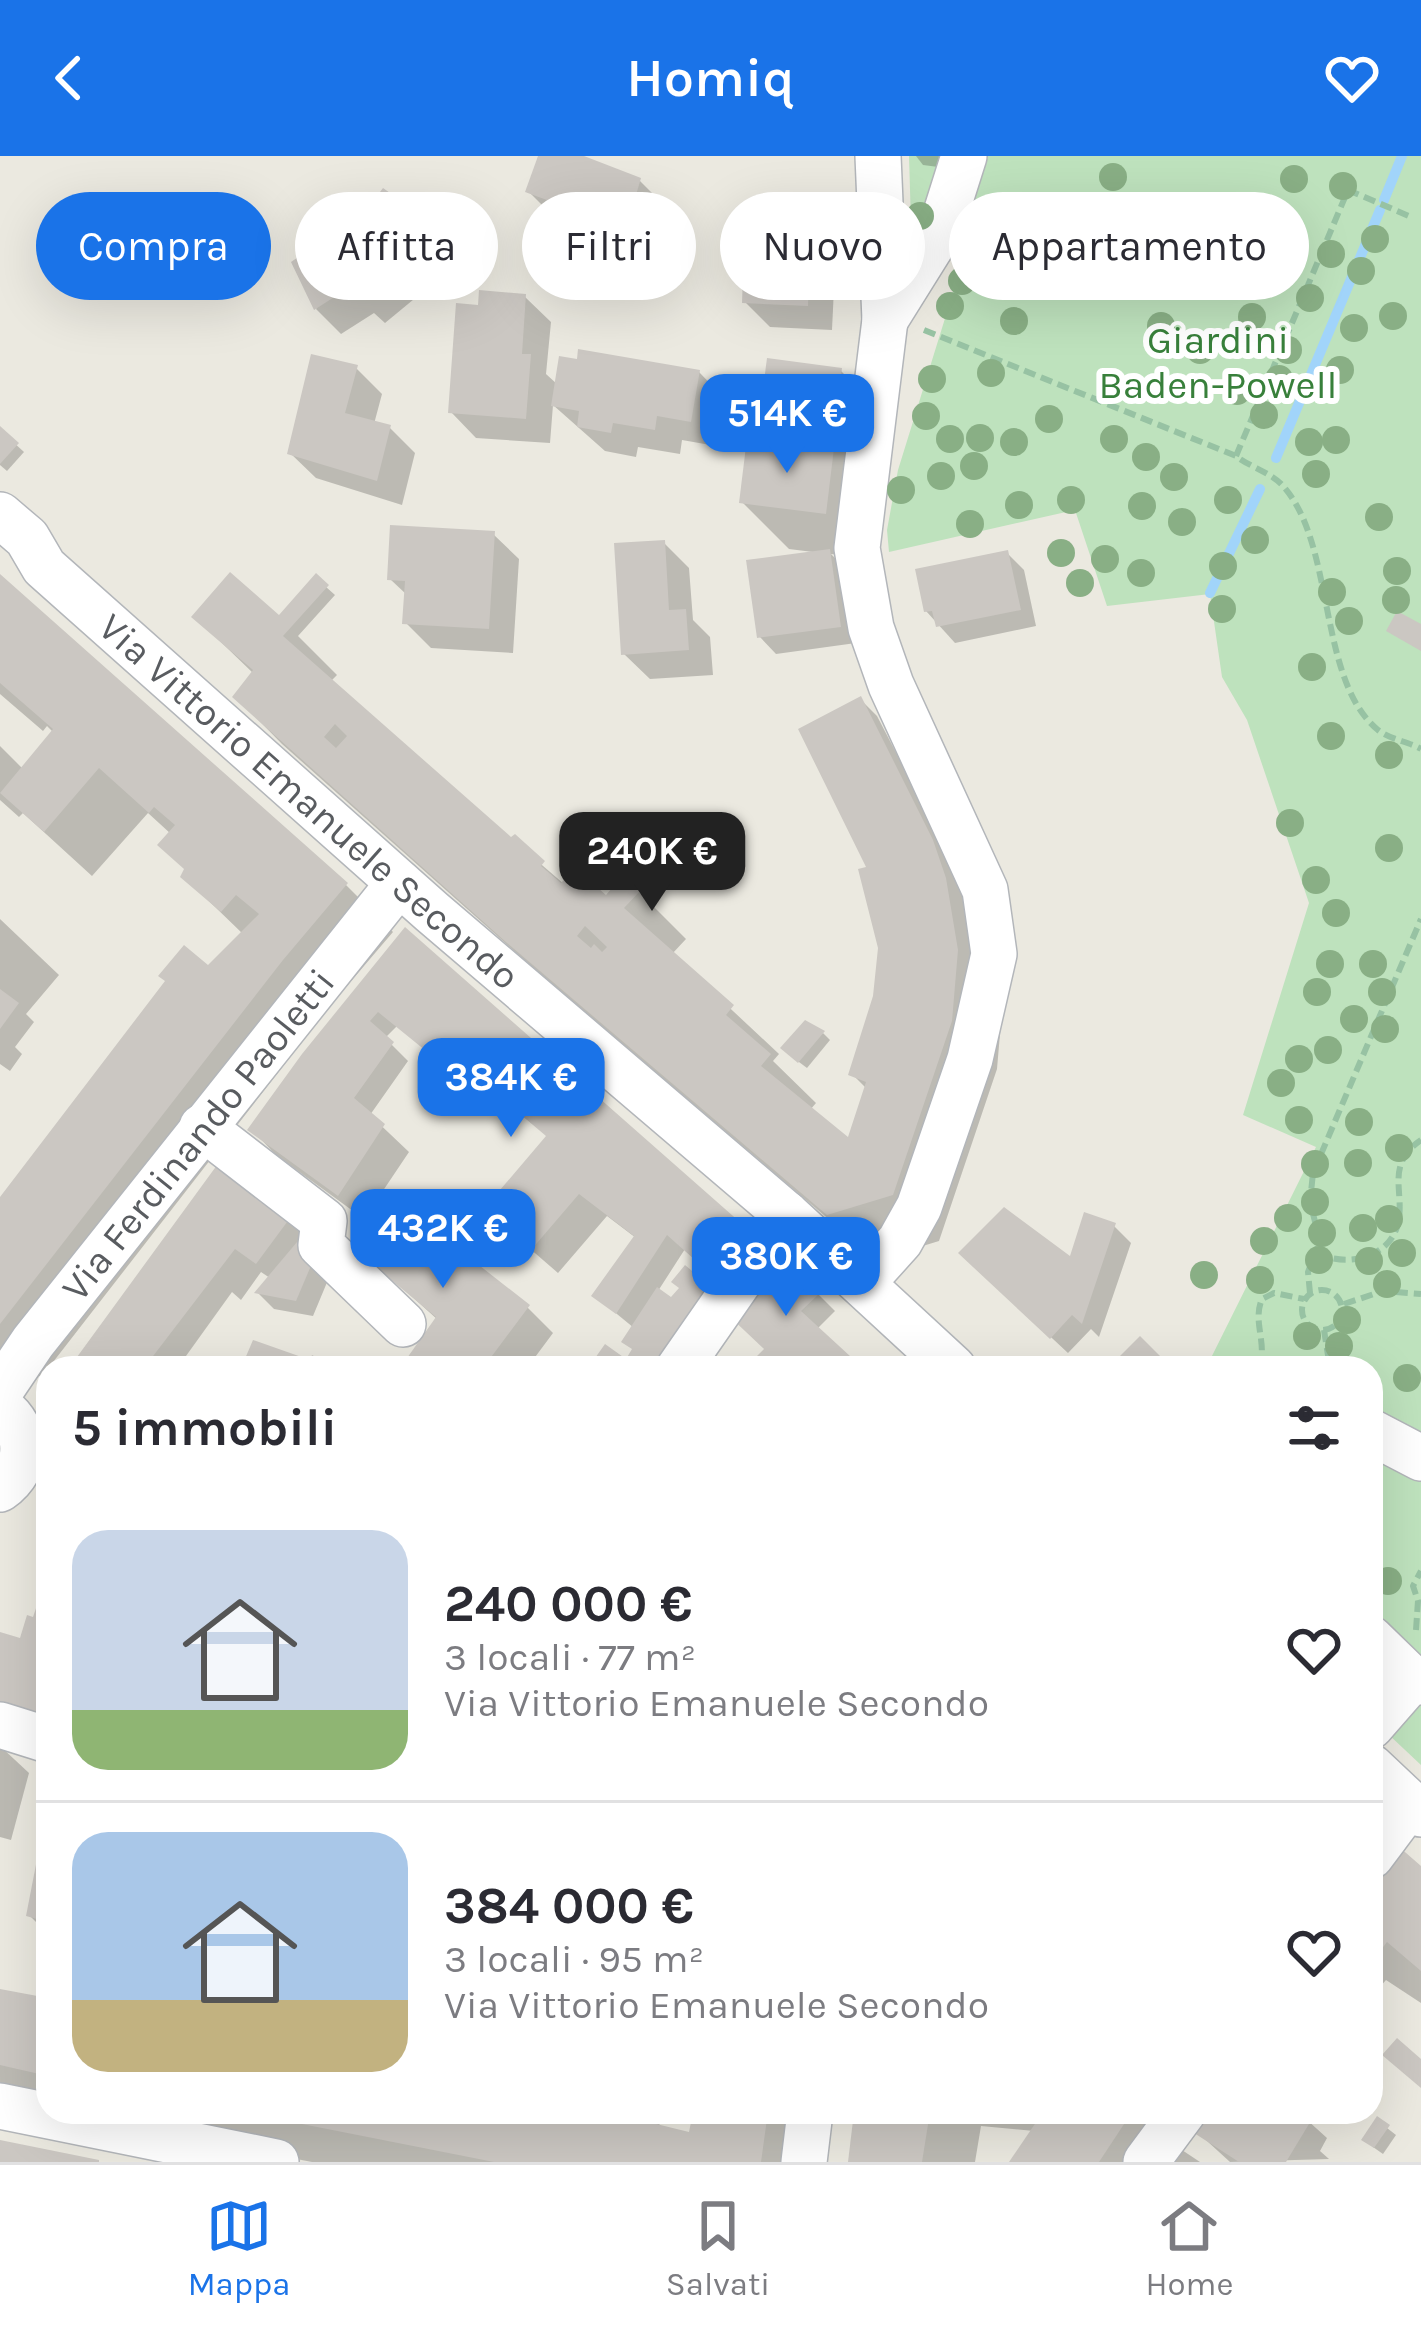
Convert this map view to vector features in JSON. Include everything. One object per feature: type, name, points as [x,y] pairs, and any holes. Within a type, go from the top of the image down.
[{"type":"street","points":[[863,1282],[900,1241],[919,1207],[970,1059],[994,954],[985,890],[891,685],[871,628],[861,577],[858,519],[885,320],[878,156]]},
{"type":"street","points":[[885,320],[940,232],[964,156]]},
{"type":"street","name":"Via Vittorio Emanuele Secondo","points":[[0,515],[27,538],[44,567],[398,883],[786,1214],[940,1356]]},
{"type":"street","name":"Via Vittorio Emanuele Secondo","points":[[0,547],[12,557],[44,567]]},
{"type":"street","name":"Via Ferdinando Paoletti","points":[[0,1391],[17,1362],[398,883]]},
{"type":"street","points":[[202,1127],[324,1221],[321,1245],[403,1324]]},
{"type":"street","points":[[687,1356],[786,1214]]},
{"type":"street","points":[[0,1407],[20,1431],[23,1476]]},
{"type":"street","points":[[1383,1438],[1421,1458]]},
{"type":"street","points":[[1383,1650],[1417,1680],[1383,1714]]},
{"type":"street","points":[[0,1725],[36,1736]]},
{"type":"street","points":[[1383,1778],[1416,1809],[1383,1843]]},
{"type":"street","points":[[0,2106],[36,2113]]},
{"type":"street","points":[[89,2124],[276,2162]]},
{"type":"street","points":[[804,2162],[809,2124]]},
{"type":"street","points":[[1147,2162],[1174,2124]]},
{"type":"path","points":[[1236,456],[1348,190],[1408,216]]},
{"type":"path","points":[[885,320],[940,335],[1236,456],[1281,483],[1304,526],[1355,701],[1378,730],[1421,748]]},
{"type":"path","points":[[1324,1330],[1305,1319],[1307,1280],[1320,1232],[1310,1202],[1313,1173],[1421,920]]},
{"type":"path","points":[[1317,1252],[1347,1260],[1372,1253],[1388,1241],[1398,1218],[1396,1178],[1407,1153],[1421,1140]]},
{"type":"path","points":[[1262,1356],[1258,1307],[1265,1296],[1305,1297],[1329,1291],[1342,1305]]},
{"type":"path","points":[[1342,1305],[1383,1291],[1421,1294]]},
{"type":"path","points":[[1324,1330],[1336,1323],[1342,1305]]},
{"type":"path","points":[[1324,1330],[1328,1356]]},
{"type":"path","points":[[1418,1601],[1413,1586],[1421,1571]]},
{"type":"green space","name":"Giardini Baden-Powell","points":[[909,156],[1421,156],[1421,1765],[1383,1729],[1383,1356],[1212,1356],[1316,1147],[1243,1115],[1309,903],[1247,720],[1222,677],[1210,594],[1107,606],[1075,510],[889,552],[887,530],[898,470],[951,300],[1309,300],[1309,192],[949,192],[949,235],[925,227],[925,192],[910,192]]},
{"type":"building","points":[[538,156],[584,156],[641,178],[637,192],[525,192]]},
{"type":"building","points":[[498,292],[522,294],[526,300],[522,354],[531,354],[526,419],[448,413],[456,303],[478,305],[478,300],[498,300]]},
{"type":"building","points":[[309,300],[330,300],[314,310]]},
{"type":"building","points":[[742,300],[808,300],[808,306]]},
{"type":"building","points":[[578,349],[700,370],[691,422],[657,416],[655,430],[613,423],[611,433],[577,427],[579,411],[551,406],[559,356],[577,359]]},
{"type":"building","points":[[311,354],[358,365],[345,413],[391,425],[377,481],[287,454]]},
{"type":"building","points":[[767,358],[842,368],[834,428],[759,419]]},
{"type":"building","points":[[0,426],[19,443],[0,464]]},
{"type":"building","points":[[747,438],[834,448],[826,514],[739,503]]},
{"type":"building","points":[[390,525],[495,531],[489,629],[402,624],[405,581],[387,580]]},
{"type":"building","points":[[665,540],[669,610],[686,609],[689,650],[621,655],[614,543]]},
{"type":"building","points":[[830,549],[841,627],[757,638],[746,560]]},
{"type":"building","points":[[1008,550],[1021,610],[936,627],[932,611],[924,612],[915,569]]},
{"type":"building","points":[[230,572],[279,615],[316,573],[329,585],[283,636],[511,837],[515,834],[561,883],[575,868],[606,895],[623,875],[641,890],[624,908],[734,1005],[726,1015],[771,1054],[761,1066],[848,1137],[866,1082],[848,1075],[873,996],[878,948],[858,869],[866,867],[798,729],[861,696],[933,840],[946,878],[958,950],[952,1021],[893,1195],[827,1215],[507,943],[232,697],[253,670],[191,617]],"holes":[[[335,724],[347,736],[336,748],[324,737]],[[585,926],[607,947],[602,952],[577,936]]]},
{"type":"building","points":[[0,574],[348,883],[0,1324],[0,1197],[165,981],[158,976],[184,945],[208,965],[259,914],[236,895],[221,912],[180,877],[184,869],[157,845],[175,825],[154,807],[149,813],[99,768],[44,832],[0,793],[53,729],[0,683]]},
{"type":"building","points":[[1397,611],[1421,624],[1421,651],[1386,631]]},
{"type":"building","points":[[405,927],[758,1238],[675,1356],[628,1356],[632,1349],[621,1342],[657,1287],[671,1297],[679,1288],[671,1282],[685,1265],[698,1276],[704,1268],[667,1235],[616,1314],[591,1296],[634,1236],[579,1194],[531,1250],[520,1240],[509,1253],[458,1212],[468,1198],[483,1210],[546,1136],[506,1102],[500,1111],[378,1012],[370,1021],[394,1042],[354,1098],[385,1124],[338,1196],[247,1130]]},
{"type":"building","points":[[0,989],[19,1003],[0,1029]]},
{"type":"building","points":[[805,1020],[825,1031],[798,1063],[780,1048]]},
{"type":"building","points":[[220,1161],[293,1214],[256,1264],[235,1249],[153,1356],[78,1356]]},
{"type":"building","points":[[393,1198],[530,1305],[492,1356],[408,1356],[436,1317],[355,1250]]},
{"type":"building","points":[[1004,1207],[1070,1256],[1084,1212],[1116,1223],[1082,1324],[1072,1315],[1050,1339],[958,1253]]},
{"type":"building","points":[[297,1242],[313,1261],[296,1301],[254,1293]]},
{"type":"building","points":[[773,1247],[821,1292],[801,1311],[850,1356],[757,1356],[764,1349],[727,1314]]},
{"type":"building","points":[[1140,1336],[1160,1356],[1120,1356]]},
{"type":"building","points":[[253,1340],[299,1356],[246,1356]]},
{"type":"building","points":[[605,1344],[622,1356],[596,1356]]},
{"type":"building","points":[[36,1608],[36,1714],[0,1702],[0,1632],[20,1638],[27,1615],[33,1617]]},
{"type":"building","points":[[1398,1846],[1421,1866],[1421,1971],[1387,1942],[1383,1947],[1383,1865]]},
{"type":"building","points":[[36,1864],[36,1919],[26,1916]]},
{"type":"building","points":[[0,1989],[36,1996],[36,2073],[0,2065]]},
{"type":"building","points":[[1397,2038],[1421,2059],[1421,2088],[1383,2056]]},
{"type":"building","points":[[1383,2120],[1390,2125],[1374,2148],[1361,2140],[1372,2124],[1383,2124]]},
{"type":"building","points":[[302,2124],[656,2124],[689,2132],[691,2124],[766,2124],[761,2162],[494,2162]]},
{"type":"building","points":[[853,2124],[928,2124],[922,2162],[848,2162]]},
{"type":"building","points":[[1035,2124],[1124,2124],[1099,2162],[1009,2162]]},
{"type":"building","points":[[1195,2124],[1309,2124],[1286,2162],[1239,2162],[1191,2131]]},
{"type":"building","points":[[0,2140],[99,2160],[99,2162],[0,2162]]},
{"type":"waterway","points":[[1384,200],[1402,156]]},
{"type":"waterway","points":[[1276,458],[1380,210]]},
{"type":"waterway","points":[[1210,593],[1260,489]]}]
